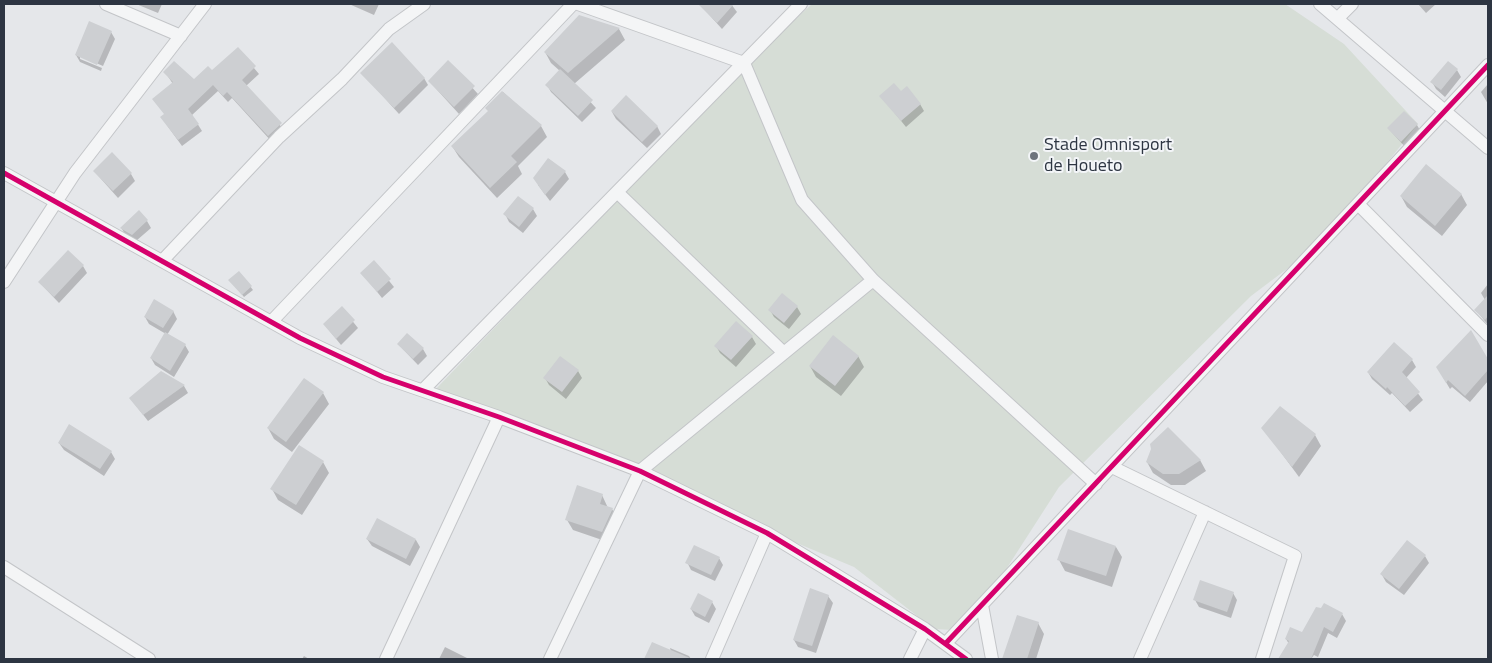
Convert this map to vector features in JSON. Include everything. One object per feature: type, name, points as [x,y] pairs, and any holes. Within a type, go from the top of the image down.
[{"type":"street","points":[[106,4],[181,36]]},
{"type":"street","points":[[4,282],[75,174],[205,4]]},
{"type":"street","points":[[162,261],[279,137],[342,78],[389,29],[424,4]]},
{"type":"street","points":[[271,322],[572,4]]},
{"type":"street","points":[[578,4],[744,63],[802,200],[873,280],[1096,484]]},
{"type":"street","points":[[423,390],[801,4]]},
{"type":"street","points":[[1320,4],[1444,113],[1488,148]]},
{"type":"street","points":[[1338,18],[1352,4]]},
{"type":"street","points":[[946,643],[1488,65]]},
{"type":"street","points":[[4,173],[300,338],[383,377],[499,417],[640,470],[768,534],[925,629],[966,659]]},
{"type":"street","points":[[617,192],[784,353]]},
{"type":"street","points":[[1358,204],[1488,335]]},
{"type":"street","points":[[550,659],[640,470],[873,280]]},
{"type":"street","points":[[386,659],[499,417]]},
{"type":"street","points":[[1112,467],[1295,556],[1262,659]]},
{"type":"street","points":[[1140,659],[1205,512]]},
{"type":"street","points":[[712,659],[768,534]]},
{"type":"street","points":[[4,567],[149,659]]},
{"type":"street","points":[[982,605],[992,659]]},
{"type":"street","points":[[910,659],[925,629]]},
{"type":"shaded area","points":[[812,4],[1285,4],[1344,44],[1418,124],[1358,199],[1336,232],[1251,296],[1059,487],[994,588],[953,630],[934,629],[854,567],[434,391],[749,62]]},
{"type":"building","points":[[698,4],[734,4],[717,23]]},
{"type":"building","points":[[579,15],[620,28],[568,73],[544,52]]},
{"type":"building","points":[[89,21],[112,31],[97,65],[75,55]]},
{"type":"building","points":[[392,42],[425,78],[394,108],[360,73]]},
{"type":"building","points":[[238,47],[256,66],[242,80],[282,123],[268,136],[227,92],[223,96],[213,85],[188,109],[199,124],[178,140],[160,117],[164,114],[152,99],[173,82],[163,72],[174,61],[194,79],[208,66],[212,70]]},
{"type":"building","points":[[448,60],[475,86],[454,107],[428,81]]},
{"type":"building","points":[[1448,61],[1458,69],[1441,90],[1430,82]]},
{"type":"building","points":[[560,69],[593,100],[578,116],[545,85]]},
{"type":"building","points":[[894,83],[901,91],[907,86],[921,104],[901,121],[879,96]]},
{"type":"building","points":[[502,91],[542,125],[511,156],[517,162],[490,188],[451,146],[488,111],[485,108]]},
{"type":"building","points":[[626,95],[658,126],[642,142],[611,111]]},
{"type":"building","points":[[1404,111],[1418,124],[1401,142],[1387,128]]},
{"type":"building","points":[[112,152],[132,173],[113,191],[93,171]]},
{"type":"building","points":[[548,158],[566,171],[545,195],[533,178]]},
{"type":"building","points":[[1426,164],[1462,194],[1435,226],[1400,196]]},
{"type":"building","points":[[518,196],[534,208],[519,227],[503,214]]},
{"type":"building","points":[[139,210],[148,220],[132,235],[120,228]]},
{"type":"building","points":[[68,250],[84,265],[54,297],[38,282]]},
{"type":"building","points":[[374,260],[391,279],[377,292],[360,273]]},
{"type":"building","points":[[239,271],[252,286],[242,295],[228,280]]},
{"type":"building","points":[[782,293],[798,306],[784,323],[768,310]]},
{"type":"building","points":[[1488,295],[1488,316],[1485,320],[1474,310]]},
{"type":"building","points":[[154,299],[174,311],[163,328],[144,317]]},
{"type":"building","points":[[342,306],[355,320],[336,339],[323,324]]},
{"type":"building","points":[[736,321],[753,336],[731,360],[714,346]]},
{"type":"building","points":[[1471,330],[1488,359],[1488,370],[1465,396],[1448,380],[1446,383],[1436,367]]},
{"type":"building","points":[[165,332],[186,344],[170,371],[150,358]]},
{"type":"building","points":[[407,333],[424,348],[413,359],[397,344]]},
{"type":"building","points":[[833,335],[859,356],[835,386],[809,366]]},
{"type":"building","points":[[1394,342],[1413,359],[1402,372],[1420,392],[1405,406],[1387,387],[1386,389],[1367,372]]},
{"type":"building","points":[[560,356],[579,370],[562,392],[543,378]]},
{"type":"building","points":[[161,371],[185,385],[143,415],[129,398]]},
{"type":"building","points":[[304,378],[324,392],[286,442],[267,428]]},
{"type":"building","points":[[1280,406],[1316,434],[1292,467],[1261,428]]},
{"type":"building","points":[[69,424],[112,451],[100,469],[58,443]]},
{"type":"building","points":[[1168,427],[1201,460],[1179,474],[1163,474],[1146,462],[1151,449],[1150,444]]},
{"type":"building","points":[[299,445],[324,461],[296,505],[270,489]]},
{"type":"building","points":[[577,485],[603,494],[600,504],[613,508],[602,532],[565,520]]},
{"type":"building","points":[[377,518],[416,539],[406,559],[366,539]]},
{"type":"building","points":[[1068,529],[1116,546],[1106,576],[1057,560]]},
{"type":"building","points":[[1407,540],[1426,555],[1399,589],[1380,574]]},
{"type":"building","points":[[694,545],[720,557],[711,575],[685,563]]},
{"type":"building","points":[[1200,580],[1234,592],[1227,612],[1193,600]]},
{"type":"building","points":[[810,588],[829,595],[812,646],[793,640]]},
{"type":"building","points":[[698,593],[713,601],[705,617],[690,609]]},
{"type":"building","points":[[1324,603],[1343,613],[1333,632],[1324,627],[1311,659],[1278,659],[1289,641],[1285,639],[1290,627],[1302,632],[1316,607],[1321,608]]},
{"type":"building","points":[[1017,615],[1039,622],[1027,659],[1002,659]]},
{"type":"building","points":[[652,642],[692,659],[644,659]]},
{"type":"cycle path","points":[[946,643],[1488,65]]},
{"type":"cycle path","points":[[4,173],[300,338],[383,377],[499,417],[640,471],[767,533],[925,629],[966,659]]},
{"type":"place","name":"Stade Omnisport de Houeto","points":[[1034,156]]}]
